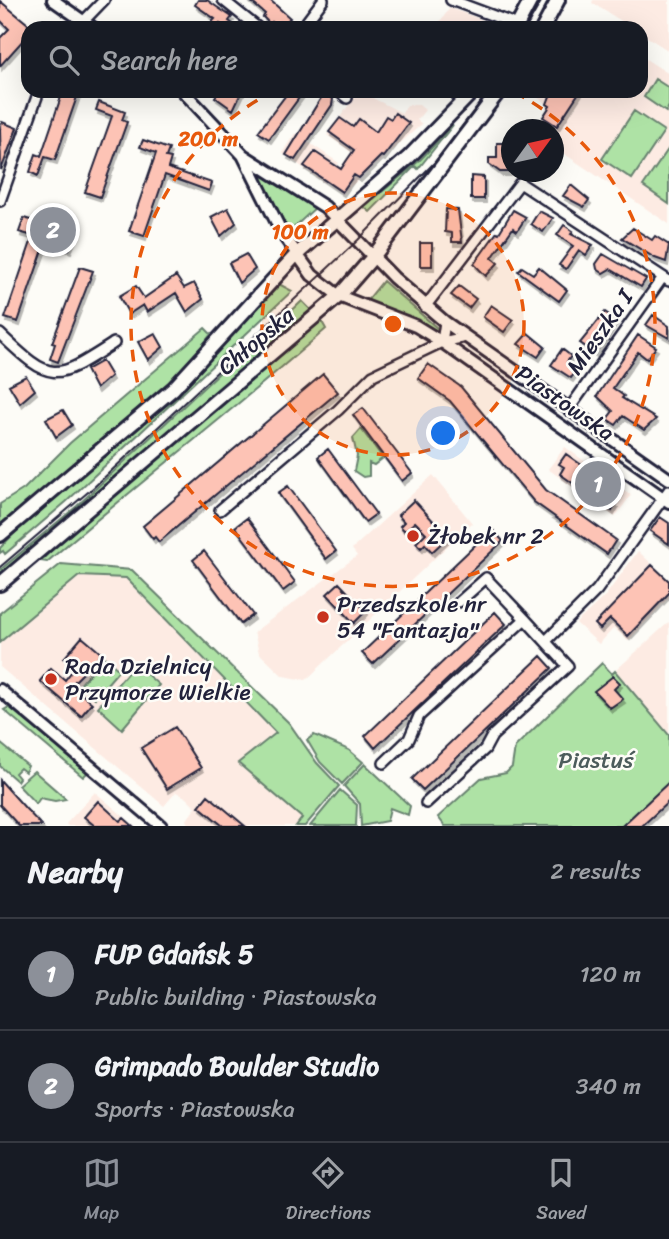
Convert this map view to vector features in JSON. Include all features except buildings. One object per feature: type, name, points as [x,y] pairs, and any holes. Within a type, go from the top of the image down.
[{"type":"main road","points":[[520,21],[531,0]]},
{"type":"main road","points":[[546,21],[558,0]]},
{"type":"main road","name":"Chłopska","points":[[0,535],[173,389],[296,255],[440,128],[466,98]]},
{"type":"main road","name":"Chłopska","points":[[0,584],[338,296],[373,257],[494,98]]},
{"type":"street","points":[[53,0],[78,21]]},
{"type":"street","points":[[88,21],[104,0]]},
{"type":"street","points":[[223,0],[249,21]]},
{"type":"street","points":[[307,21],[323,0]]},
{"type":"street","points":[[451,0],[504,21]]},
{"type":"street","points":[[0,201],[37,98]]},
{"type":"street","name":"Piastowska","points":[[190,98],[243,155],[296,255],[312,275],[338,296],[406,322],[442,342],[667,496],[597,590],[546,641]]},
{"type":"street","name":"Piastowska","points":[[243,155],[281,177],[337,218],[425,307],[669,479]]},
{"type":"street","points":[[425,307],[520,183],[666,279]]},
{"type":"street","name":"Mieszka I","points":[[569,409],[666,279]]},
{"type":"street","points":[[442,342],[445,322]]},
{"type":"street","points":[[0,334],[39,368],[53,373],[72,370],[114,343]]},
{"type":"street","points":[[220,510],[338,410],[373,375],[442,342],[466,337]]},
{"type":"street","points":[[426,803],[485,749],[492,736],[568,666],[486,578],[459,602]]},
{"type":"street","points":[[384,763],[409,739],[419,716],[525,619]]},
{"type":"street","points":[[0,690],[161,826]]},
{"type":"shaded area","points":[[593,0],[669,0],[669,51],[648,38],[648,21],[622,21],[592,3]]},
{"type":"shaded area","points":[[450,8],[483,20],[482,21],[440,21]]},
{"type":"shaded area","points":[[648,60],[669,74],[669,224],[564,154],[564,119],[541,119],[550,106],[538,98],[648,98]]},
{"type":"shaded area","points":[[354,98],[373,98],[402,113],[407,105],[419,105],[425,110],[417,120],[422,124],[342,194],[329,185],[351,152],[327,135]]},
{"type":"shaded area","points":[[295,133],[339,163],[325,183],[282,153]]},
{"type":"shaded area","points":[[565,447],[631,495],[615,517],[548,469]]},
{"type":"shaded area","points":[[433,475],[472,523],[306,680],[283,676],[259,653],[254,632],[357,556],[352,549]]},
{"type":"shaded area","points":[[638,551],[669,580],[669,597],[628,641],[614,628],[599,644],[576,623],[606,595]]},
{"type":"shaded area","points":[[79,575],[126,578],[276,734],[303,818],[296,826],[192,826],[186,821],[196,807],[187,798],[176,792],[164,806],[0,667],[0,642]]},
{"type":"shaded area","points":[[669,622],[669,735],[615,671]]},
{"type":"shaded area","points":[[95,792],[135,826],[68,826],[66,824]]},
{"type":"green space","points":[[655,79],[669,88],[669,106],[666,112],[645,98],[648,98],[648,90]]},
{"type":"green space","points":[[634,111],[664,131],[632,179],[602,159]]},
{"type":"green space","points":[[453,125],[418,169],[415,166],[370,212],[364,207],[420,160]]},
{"type":"green space","points":[[669,148],[669,204],[643,186]]},
{"type":"green space","points":[[251,165],[316,207],[288,233]]},
{"type":"green space","points":[[383,281],[440,333],[404,315],[366,302]]},
{"type":"green space","points":[[277,283],[292,291],[66,502],[5,554],[3,551],[0,553],[0,548],[29,518]]},
{"type":"green space","points":[[302,301],[311,310],[254,358],[222,391],[0,578],[0,570],[77,506],[251,343],[255,346]]},
{"type":"green space","points":[[321,320],[326,329],[292,359],[47,562],[41,561],[60,541]]},
{"type":"green space","points":[[205,328],[211,334],[184,369],[0,527],[0,504],[24,489],[70,443]]},
{"type":"green space","points":[[361,429],[383,458],[374,465],[369,463],[369,476],[363,477],[354,471],[357,456],[353,438]]},
{"type":"green space","points":[[61,564],[132,570],[289,723],[317,763],[339,786],[305,826],[296,826],[302,818],[238,763],[276,733],[126,578],[79,576],[0,642],[0,613]]},
{"type":"green space","points":[[104,657],[119,670],[95,698],[80,685]]},
{"type":"green space","name":"Piastuś","points":[[602,663],[612,674],[615,671],[669,735],[669,782],[622,826],[445,826],[438,817],[481,778],[506,773],[512,767],[515,747]]},
{"type":"green space","points":[[135,664],[159,685],[122,729],[98,707]]},
{"type":"green space","points":[[9,707],[88,772],[83,777],[4,710]]},
{"type":"green space","points":[[314,735],[349,750],[363,762],[342,784],[320,762],[307,740]]},
{"type":"green space","points":[[0,743],[28,766],[25,772],[20,768],[15,773],[19,778],[17,781],[0,766]]},
{"type":"green space","points":[[365,764],[410,806],[408,815],[390,808],[387,821],[361,826],[360,804],[344,786]]},
{"type":"green space","points":[[34,771],[66,799],[55,801],[40,798],[36,804],[18,785]]},
{"type":"green space","points":[[340,790],[357,805],[356,826],[310,826]]},
{"type":"tram line","points":[[530,21],[542,0]]},
{"type":"tram line","points":[[0,567],[94,487],[358,240],[434,163],[484,98]]},
{"type":"place","name":"Grimpado Boulder Studio","points":[[53,230]]},
{"type":"place","name":"FUP Gdańsk 5","points":[[598,484]]},
{"type":"place","name":"Żłobek nr 2","points":[[413,536]]},
{"type":"place","name":"Przedszkole nr 54 \"Fantazja\"","points":[[323,617]]},
{"type":"place","name":"Rada Dzielnicy Przymorze Wielkie","points":[[51,679]]}]
